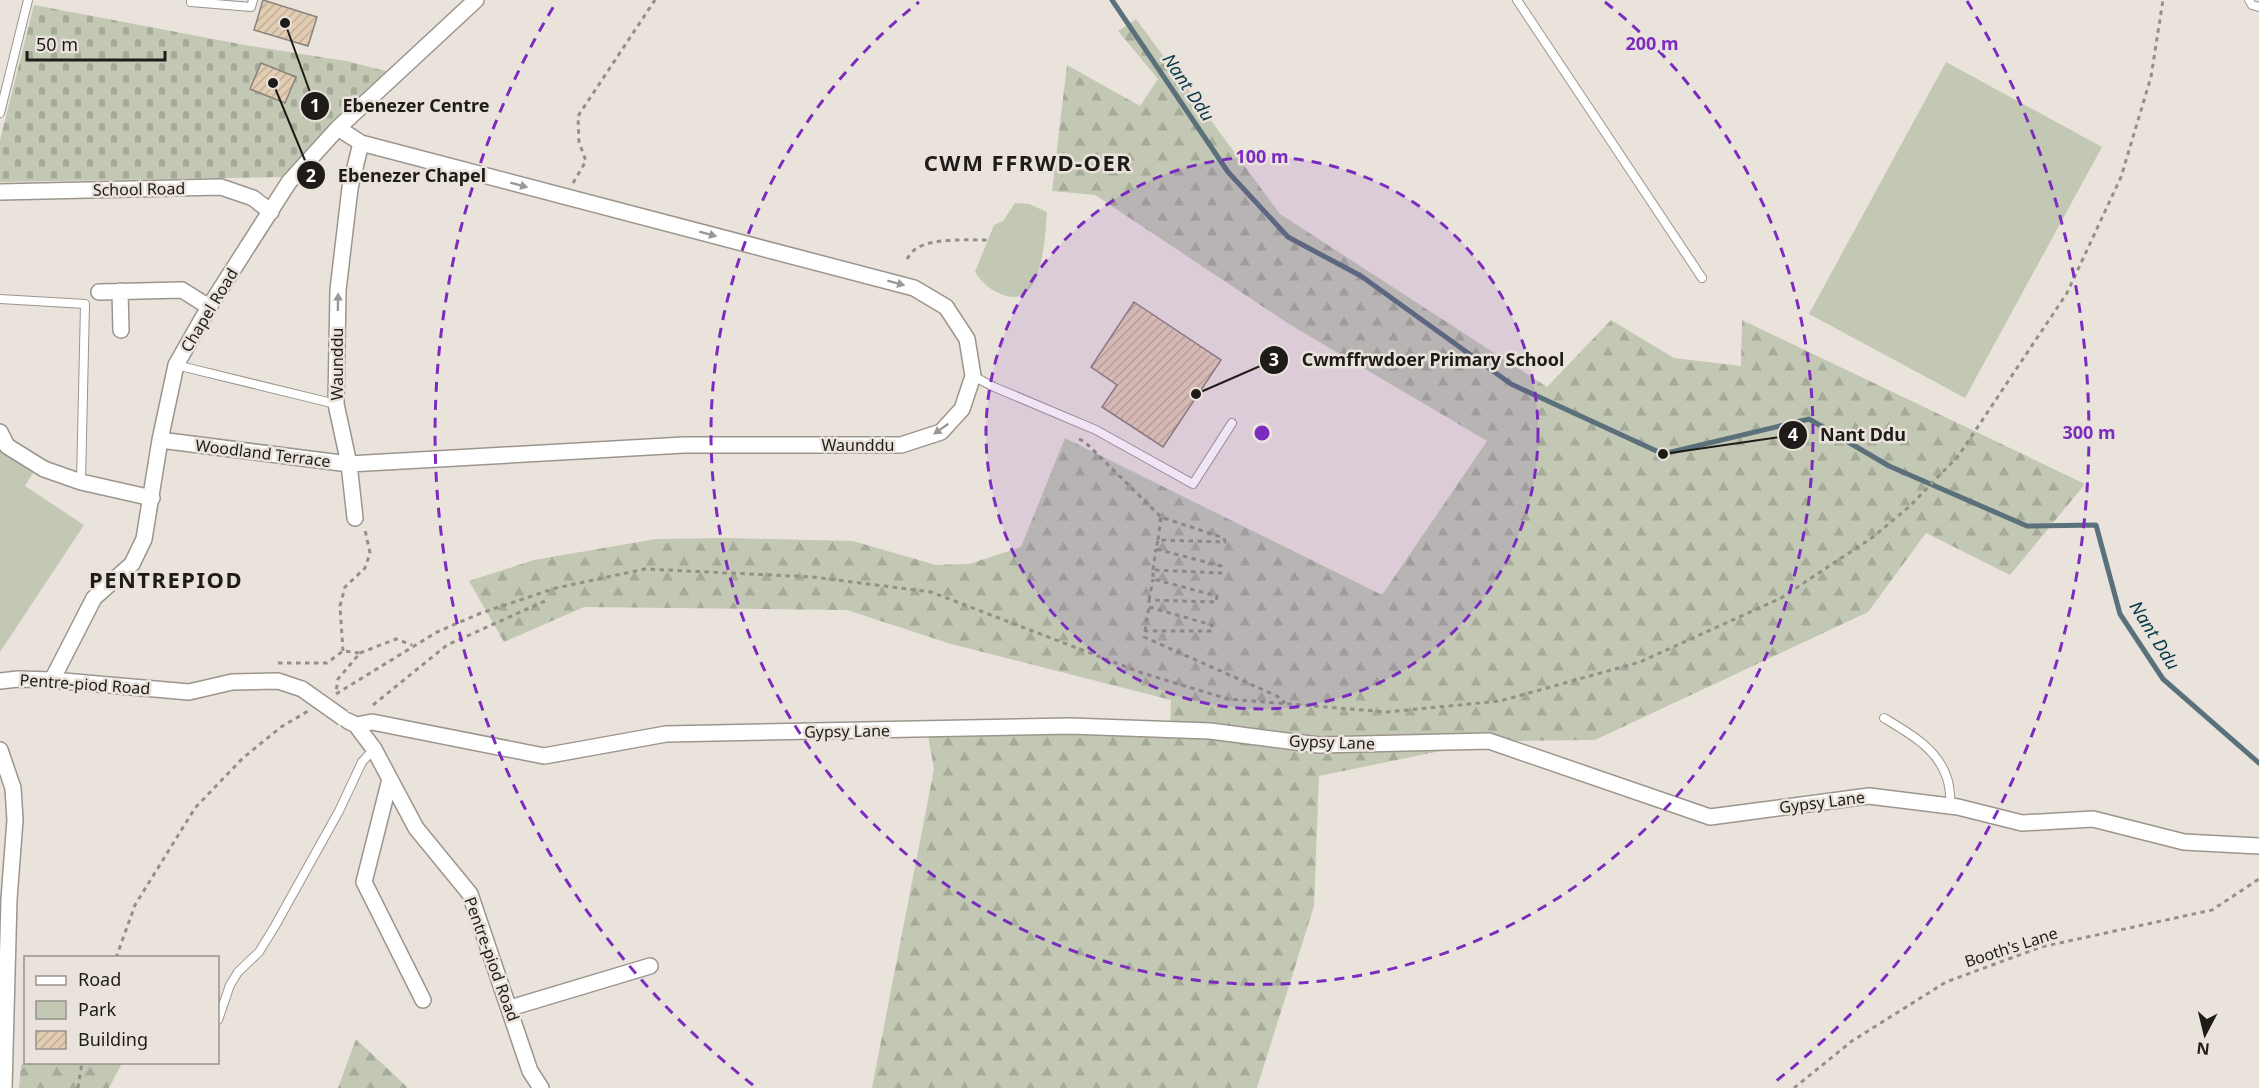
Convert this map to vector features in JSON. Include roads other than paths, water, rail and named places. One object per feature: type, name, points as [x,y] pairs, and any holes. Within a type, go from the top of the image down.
[{"type":"street","name":"Chapel Road","points":[[52,680],[94,598],[132,564],[144,538],[160,440],[176,365],[209,307],[289,182],[338,128],[471,1]]},
{"type":"street","name":"Waunddu","points":[[338,128],[361,143],[914,288],[946,307],[967,339],[973,376],[962,409],[941,432],[901,445],[684,445],[348,464],[336,404],[338,290],[350,188],[361,143]]},
{"type":"street","name":"School Road","points":[[0,192],[220,187],[253,198],[271,212]]},
{"type":"street","points":[[99,292],[182,290],[209,307]]},
{"type":"street","points":[[120,291],[121,330]]},
{"type":"street","points":[[0,432],[7,446],[44,469],[81,482],[152,498]]},
{"type":"street","name":"Woodland Terrace","points":[[160,440],[348,464],[355,518]]},
{"type":"street","name":"Pentre-piod Road","points":[[0,681],[52,680],[189,692],[232,682],[278,681],[302,689],[355,722],[374,749],[416,828],[470,894],[530,1071],[541,1088]]},
{"type":"street","name":"Gypsy Lane","points":[[355,722],[372,722],[544,756],[666,734],[1070,726],[1210,731],[1319,745],[1489,741],[1710,817],[1869,796],[1951,806],[2022,823],[2093,819],[2184,842],[2259,846]]},
{"type":"street","points":[[0,750],[13,788],[15,819],[5,904],[4,1088]]},
{"type":"street","points":[[390,779],[364,882],[423,1000]]},
{"type":"street","points":[[510,1008],[650,966]]},
{"type":"lane","points":[[0,113],[28,0]]},
{"type":"lane","points":[[191,2],[251,7],[253,0]]},
{"type":"lane","points":[[1518,0],[1702,278]]},
{"type":"lane","points":[[2249,0],[2252,5],[2259,7]]},
{"type":"lane","points":[[0,299],[85,304],[81,482]]},
{"type":"lane","points":[[176,365],[336,404]]},
{"type":"lane","points":[[973,376],[1096,430],[1193,484],[1232,423]]},
{"type":"lane","points":[[1884,718],[1921,741],[1932,753],[1948,779],[1951,806]]},
{"type":"lane","points":[[219,1017],[230,985],[238,972],[259,952],[276,926],[334,821],[362,762],[374,749]]},
{"type":"waterway","name":"Nant Ddu","points":[[1112,0],[1228,172],[1288,237],[1361,276],[1511,384],[1663,454],[1809,419],[1889,466],[2027,526],[2096,525],[2120,614],[2163,679],[2259,763]]},
{"type":"place","name":"Ebenezer Centre","points":[[285,23]]},
{"type":"place","name":"Ebenezer Chapel","points":[[273,83]]},
{"type":"place","name":"Cwmffrwdoer Primary School","points":[[1196,394]]},
{"type":"place","name":"Nant Ddu","points":[[1663,454]]},
{"type":"district","name":"CWM FFRWD-OER","points":[[1028,162]]},
{"type":"district","name":"PENTREPIOD","points":[[166,579]]}]
